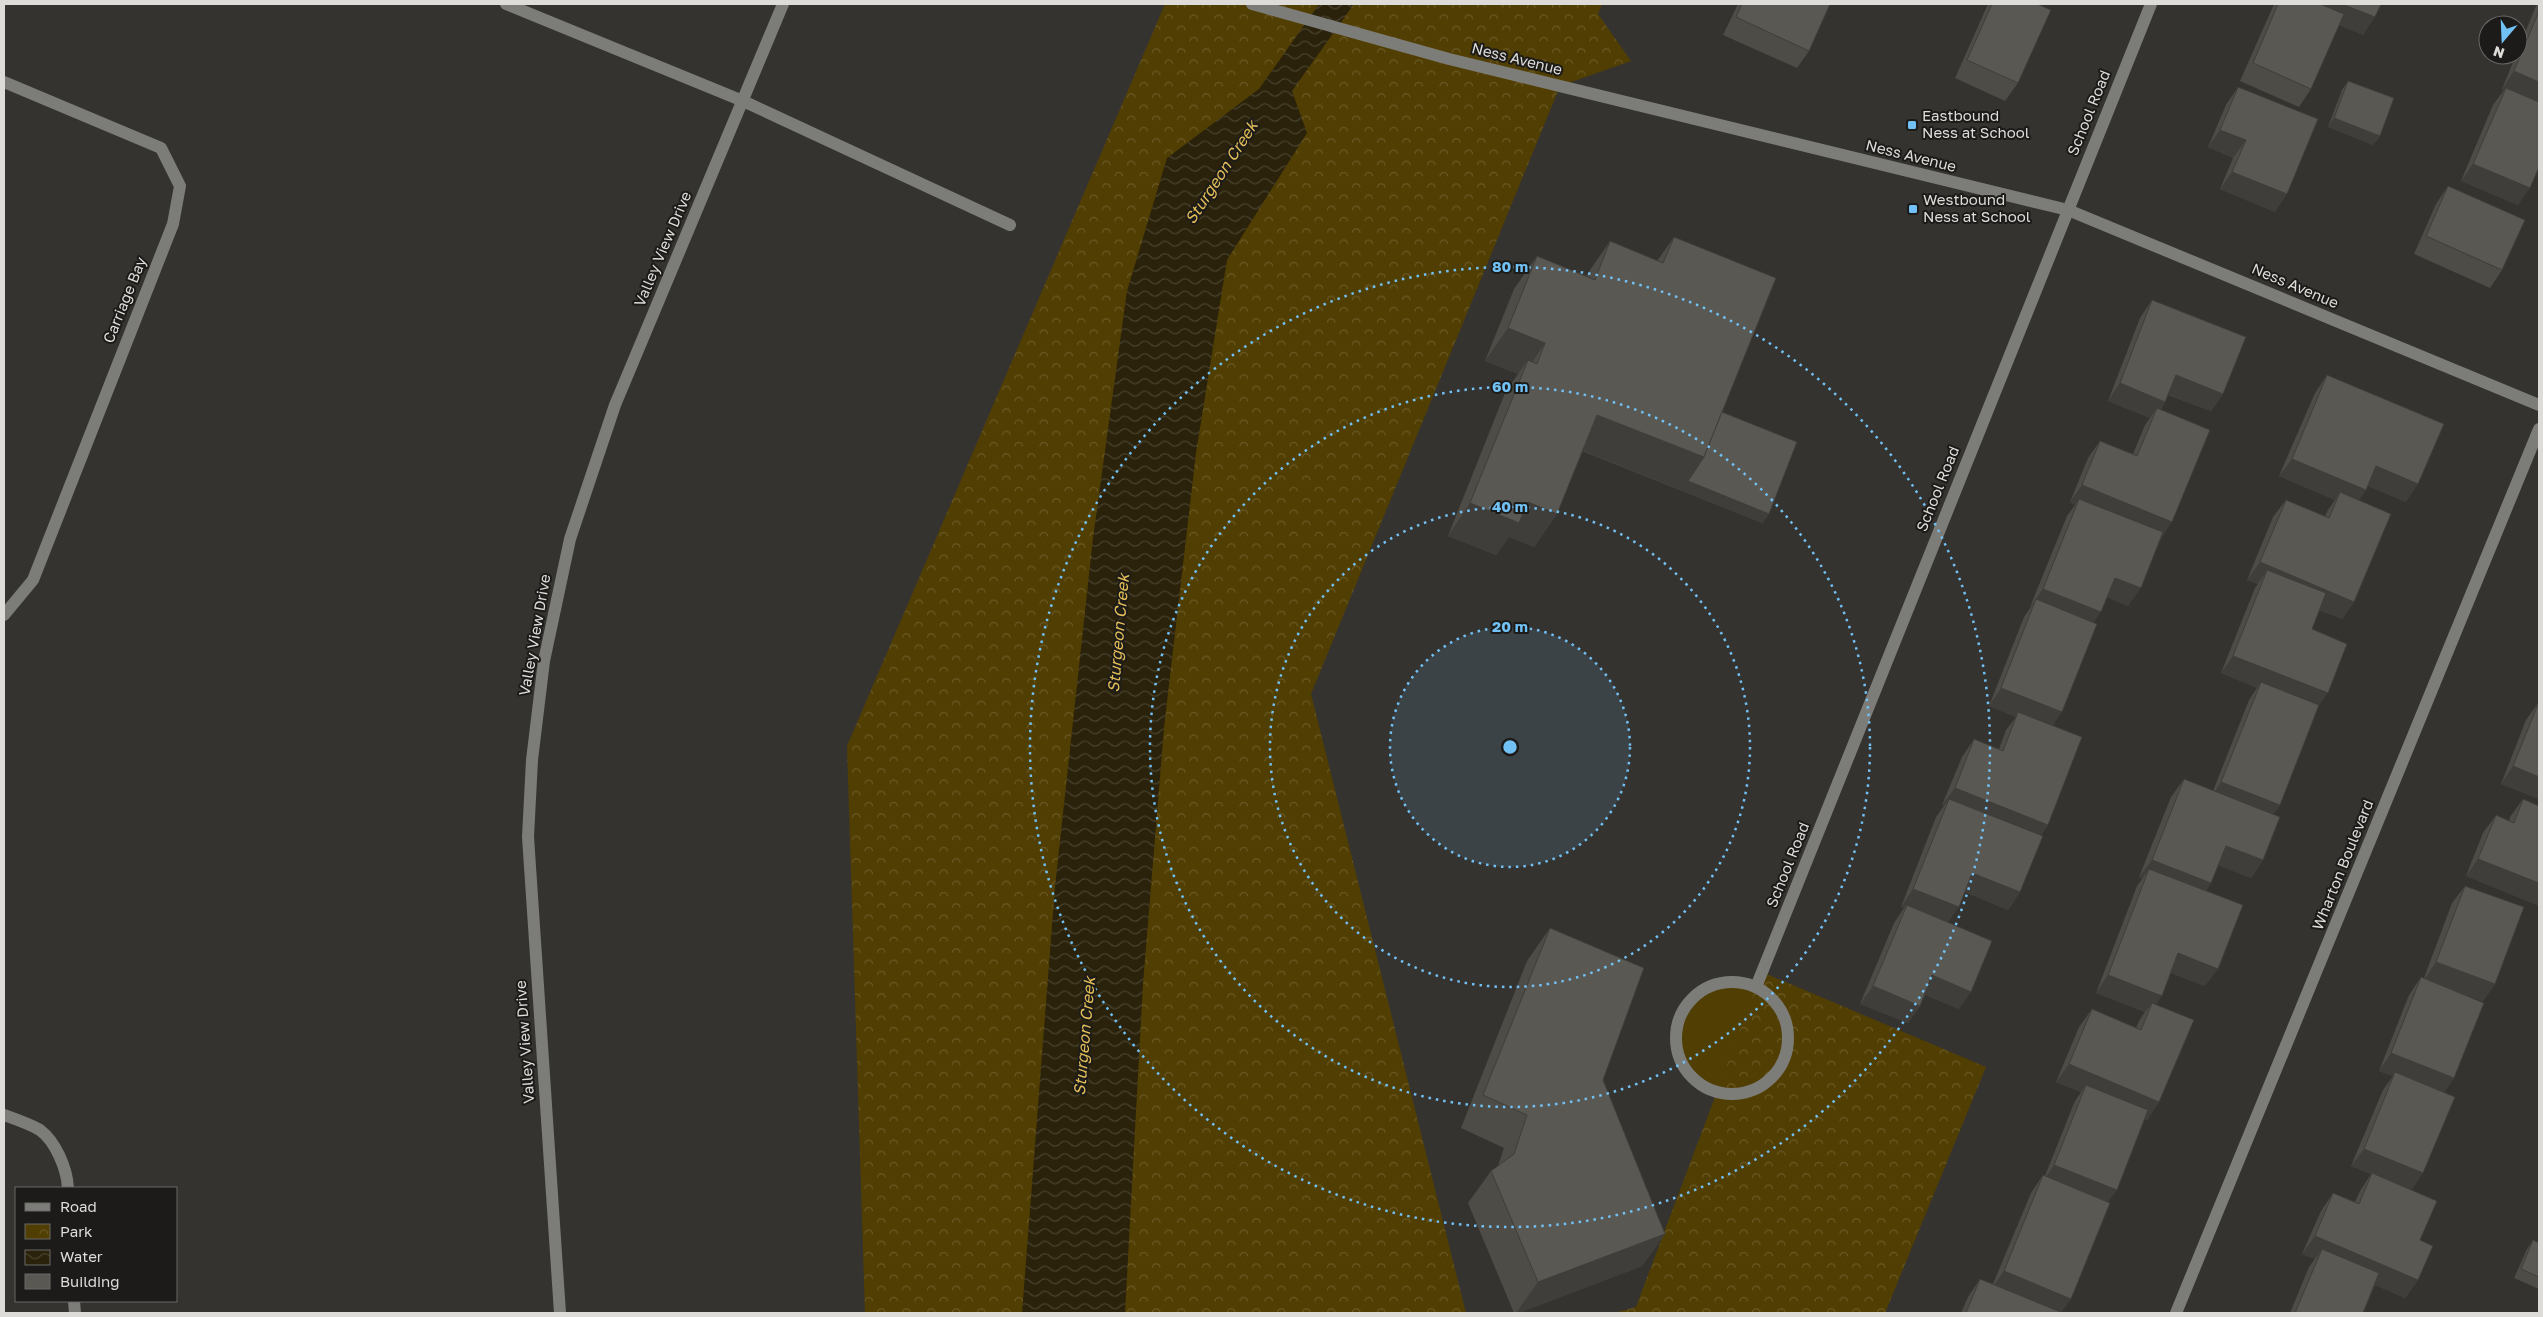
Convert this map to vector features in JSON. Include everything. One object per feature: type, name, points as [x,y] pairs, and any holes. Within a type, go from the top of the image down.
[{"type":"street","points":[[506,4],[743,100],[1010,225]]},
{"type":"street","name":"Valley View Drive","points":[[560,1313],[528,838],[532,760],[544,661],[570,539],[616,405],[783,4]]},
{"type":"street","name":"Ness Avenue","points":[[1252,4],[1449,60],[2068,210],[2539,405]]},
{"type":"street","name":"School Road","points":[[1756,987],[2152,4]]},
{"type":"street","name":"Carriage Bay","points":[[4,82],[161,148],[180,186],[173,224],[33,580],[4,615]]},
{"type":"street","name":"Wharton Boulevard","points":[[2176,1313],[2539,428]]},
{"type":"street","points":[[1731,982],[1756,987],[1776,1001],[1786,1018],[1790,1038],[1786,1058],[1776,1075],[1756,1090],[1737,1095],[1718,1093],[1700,1085],[1686,1071],[1676,1049],[1676,1029],[1683,1010],[1695,995],[1712,986],[1731,982]]},
{"type":"street","points":[[4,1115],[40,1131],[45,1136],[54,1147],[68,1176],[68,1187]]},
{"type":"green space","points":[[1165,4],[1602,4],[1598,14],[1631,61],[1560,86],[1311,694],[1466,1313],[865,1313],[847,746]]},
{"type":"green space","points":[[1762,972],[1986,1067],[1885,1313],[1614,1313],[1636,1307]]},
{"type":"green space","points":[[1731,982],[1756,987],[1768,994],[1718,1093],[1700,1085],[1683,1066],[1679,1054],[1677,1028],[1687,1004],[1696,995],[1712,986]]},
{"type":"water","name":"Sturgeon Creek","points":[[1319,4],[1354,4],[1292,91],[1307,133],[1227,260],[1196,453],[1164,728],[1143,984],[1125,1313],[1022,1313],[1055,887],[1093,538],[1127,291],[1167,158],[1259,89]]},
{"type":"building","points":[[1742,4],[1830,4],[1809,51],[1736,17]]},
{"type":"building","points":[[1992,4],[2037,4],[2051,10],[2018,83],[1967,60]]},
{"type":"building","points":[[2278,4],[2320,4],[2344,14],[2311,89],[2253,63]]},
{"type":"building","points":[[2342,4],[2381,4],[2375,17]]},
{"type":"building","points":[[2539,11],[2539,82],[2514,71],[2516,65],[2528,65],[2528,37]]},
{"type":"building","points":[[2348,81],[2394,98],[2380,136],[2334,118]]},
{"type":"building","points":[[2238,87],[2318,119],[2287,194],[2232,172],[2246,140],[2220,130]]},
{"type":"building","points":[[2506,88],[2539,102],[2539,167],[2530,188],[2473,164]]},
{"type":"building","points":[[2448,186],[2525,220],[2502,270],[2426,236]]},
{"type":"building","points":[[1674,237],[1776,278],[1704,457],[1597,415],[1557,514],[1528,502],[1519,523],[1470,503],[1528,360],[1537,364],[1545,343],[1508,328],[1537,256],[1595,280],[1610,241],[1663,263]]},
{"type":"building","points":[[2152,300],[2246,337],[2223,394],[2176,375],[2165,402],[2120,383]]},
{"type":"building","points":[[2327,375],[2444,424],[2418,484],[2376,466],[2366,490],[2292,459]]},
{"type":"building","points":[[2157,408],[2210,430],[2172,522],[2082,485],[2100,441],[2137,456]]},
{"type":"building","points":[[1722,412],[1797,442],[1769,514],[1688,481],[1704,457]]},
{"type":"building","points":[[2340,492],[2391,514],[2354,602],[2260,562],[2286,500],[2329,518]]},
{"type":"building","points":[[2079,499],[2163,532],[2141,588],[2115,578],[2101,612],[2043,589]]},
{"type":"building","points":[[2267,570],[2326,593],[2312,629],[2347,644],[2328,693],[2233,656]]},
{"type":"building","points":[[2036,599],[2097,624],[2062,712],[2001,688]]},
{"type":"building","points":[[2261,682],[2319,705],[2280,805],[2221,782]]},
{"type":"building","points":[[2539,702],[2539,777],[2513,766]]},
{"type":"building","points":[[2018,712],[2082,737],[2048,825],[1955,788],[1974,739],[2003,751]]},
{"type":"building","points":[[2184,779],[2280,817],[2263,860],[2226,846],[2211,883],[2152,860]]},
{"type":"building","points":[[1949,799],[2043,836],[2020,892],[1972,873],[1959,907],[1913,889]]},
{"type":"building","points":[[2523,799],[2539,806],[2539,883],[2478,859],[2496,815],[2514,823]]},
{"type":"building","points":[[2149,869],[2243,905],[2218,969],[2178,953],[2162,996],[2108,975]]},
{"type":"building","points":[[2465,886],[2524,907],[2495,984],[2436,962]]},
{"type":"building","points":[[1907,905],[1992,941],[1971,992],[1932,975],[1920,1006],[1873,986]]},
{"type":"building","points":[[1550,928],[1644,968],[1603,1080],[1665,1234],[1538,1282],[1491,1171],[1514,1154],[1527,1115],[1483,1095]]},
{"type":"building","points":[[2421,977],[2484,1003],[2454,1078],[2391,1053]]},
{"type":"building","points":[[2152,1003],[2194,1020],[2159,1102],[2069,1064],[2092,1009],[2141,1030]]},
{"type":"building","points":[[2395,1072],[2455,1097],[2423,1173],[2364,1149]]},
{"type":"building","points":[[2086,1085],[2148,1110],[2117,1190],[2054,1165]]},
{"type":"building","points":[[2372,1173],[2437,1201],[2420,1240],[2433,1246],[2418,1280],[2315,1236],[2333,1193],[2359,1204]]},
{"type":"building","points":[[2043,1175],[2110,1203],[2071,1299],[2004,1271]]},
{"type":"building","points":[[2533,1240],[2539,1243],[2539,1277],[2521,1269]]},
{"type":"building","points":[[2322,1249],[2379,1273],[2363,1313],[2295,1313]]},
{"type":"building","points":[[1980,1279],[2063,1313],[1966,1313]]},
{"type":"place","name":"Eastbound Ness at School","points":[[1912,125]]},
{"type":"place","name":"Westbound Ness at School","points":[[1913,209]]}]
